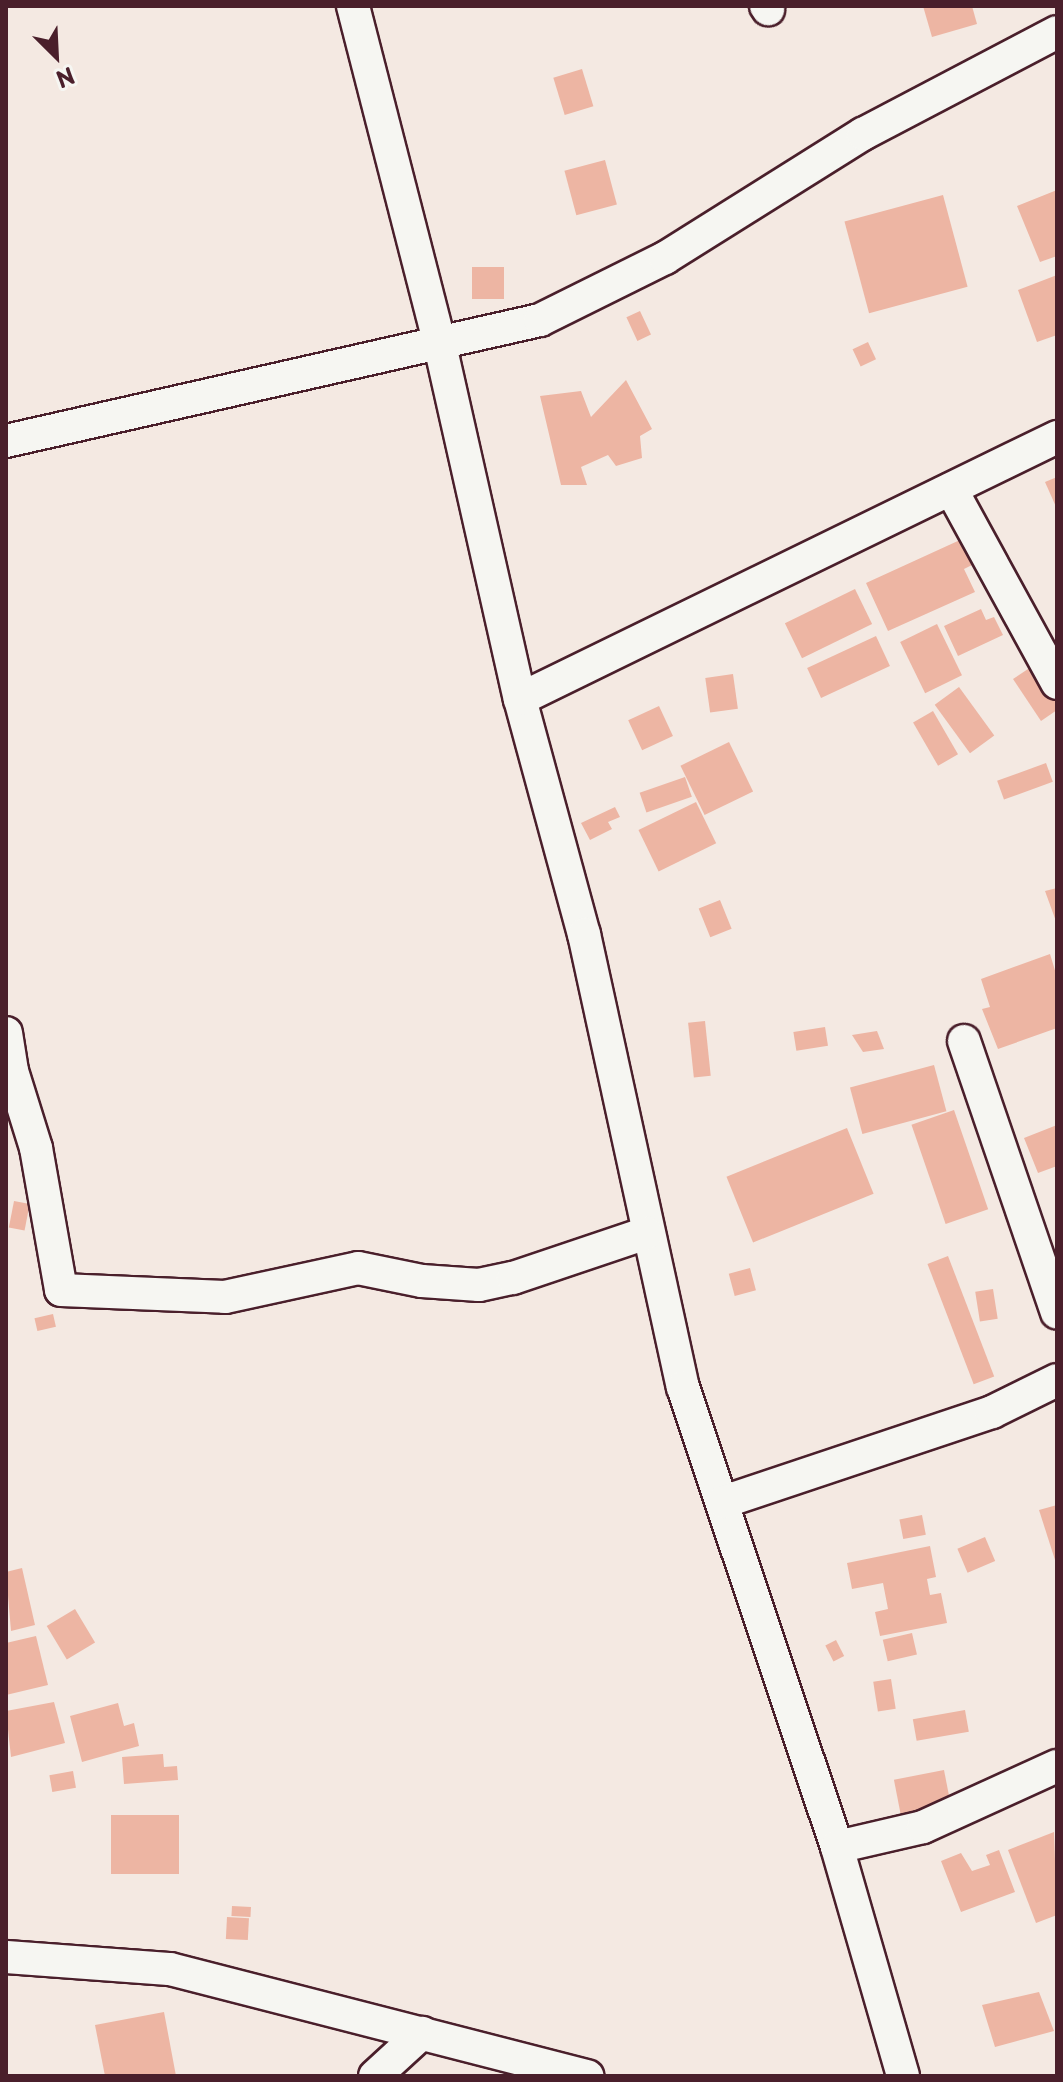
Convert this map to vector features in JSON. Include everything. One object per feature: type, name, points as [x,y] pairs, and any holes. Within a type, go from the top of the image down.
[{"type":"street","points":[[353,6],[440,345],[520,699],[584,934],[683,1387],[837,1847],[903,2076]]},
{"type":"street","points":[[6,441],[540,320],[665,258],[863,134],[1057,32]]},
{"type":"street","points":[[520,699],[1057,437]]},
{"type":"street","points":[[951,489],[1057,683]]},
{"type":"street","points":[[6,1033],[12,1071],[36,1148],[61,1290],[225,1297],[358,1268],[422,1281],[479,1285],[513,1278],[647,1233]]},
{"type":"street","points":[[964,1041],[1057,1312]]},
{"type":"street","points":[[723,1502],[992,1412],[1057,1380]]},
{"type":"street","points":[[837,1847],[923,1827],[1057,1766]]},
{"type":"street","points":[[6,1957],[170,1969],[588,2076]]},
{"type":"street","points":[[375,2076],[422,2033]]},
{"type":"building","points":[[923,6],[972,6],[977,24],[932,37]]},
{"type":"building","points":[[582,69],[593,106],[565,115],[553,78]]},
{"type":"building","points":[[605,160],[617,204],[576,215],[564,171]]},
{"type":"building","points":[[1057,190],[1057,256],[1040,262],[1017,206]]},
{"type":"building","points":[[943,195],[968,287],[869,313],[844,221]]},
{"type":"building","points":[[472,267],[504,267],[504,299],[472,299]]},
{"type":"building","points":[[1057,275],[1057,335],[1037,342],[1018,290]]},
{"type":"building","points":[[640,311],[651,335],[637,341],[626,317]]},
{"type":"building","points":[[868,342],[876,359],[861,366],[853,349]]},
{"type":"building","points":[[626,380],[652,429],[640,436],[642,458],[616,466],[608,455],[581,467],[587,485],[561,485],[540,396],[581,391],[591,417]]},
{"type":"building","points":[[1057,477],[1057,509],[1045,482]]},
{"type":"building","points":[[960,540],[972,565],[964,569],[975,592],[888,631],[866,583]]},
{"type":"building","points":[[855,589],[872,624],[802,658],[785,623]]},
{"type":"building","points":[[981,609],[986,620],[994,617],[1003,635],[958,656],[944,626]]},
{"type":"building","points":[[937,624],[962,675],[925,693],[900,642]]},
{"type":"building","points":[[876,636],[890,666],[821,698],[807,668]]},
{"type":"building","points":[[1034,665],[1057,701],[1057,710],[1041,721],[1013,679]]},
{"type":"building","points":[[733,674],[738,709],[710,713],[705,678]]},
{"type":"building","points":[[959,687],[994,736],[970,753],[935,705]]},
{"type":"building","points":[[659,706],[673,736],[642,750],[628,720]]},
{"type":"building","points":[[933,711],[958,754],[938,766],[913,722]]},
{"type":"building","points":[[729,742],[753,791],[705,815],[680,766]]},
{"type":"building","points":[[1046,763],[1053,782],[1004,800],[997,781]]},
{"type":"building","points":[[685,777],[692,797],[646,812],[640,793]]},
{"type":"building","points":[[696,802],[716,843],[659,871],[638,830]]},
{"type":"building","points":[[615,807],[620,817],[608,822],[612,829],[590,840],[581,823]]},
{"type":"building","points":[[1057,888],[1057,924],[1045,891]]},
{"type":"building","points":[[720,900],[732,929],[710,937],[699,909]]},
{"type":"building","points":[[1050,954],[1057,977],[1057,1028],[998,1049],[982,1009],[990,1007],[981,979]]},
{"type":"building","points":[[705,1021],[711,1076],[694,1077],[688,1023]]},
{"type":"building","points":[[825,1027],[828,1046],[796,1051],[793,1032]]},
{"type":"building","points":[[877,1031],[884,1049],[863,1052],[852,1035]]},
{"type":"building","points":[[934,1065],[946,1111],[862,1134],[850,1088]]},
{"type":"building","points":[[954,1110],[988,1209],[946,1224],[911,1125]]},
{"type":"building","points":[[1057,1125],[1057,1166],[1038,1173],[1024,1138]]},
{"type":"building","points":[[847,1128],[874,1194],[753,1243],[726,1177]]},
{"type":"building","points":[[14,1201],[30,1204],[25,1231],[9,1228]]},
{"type":"building","points":[[948,1256],[994,1376],[974,1384],[927,1264]]},
{"type":"building","points":[[750,1268],[756,1290],[735,1296],[729,1274]]},
{"type":"building","points":[[993,1289],[998,1319],[980,1321],[975,1292]]},
{"type":"building","points":[[53,1314],[56,1327],[37,1331],[34,1318]]},
{"type":"building","points":[[1057,1505],[1057,1563],[1056,1563],[1039,1510]]},
{"type":"building","points":[[922,1515],[926,1535],[903,1539],[899,1519]]},
{"type":"building","points":[[985,1537],[995,1561],[968,1573],[957,1549]]},
{"type":"building","points":[[930,1546],[936,1577],[927,1579],[930,1595],[941,1593],[947,1623],[880,1636],[875,1612],[888,1609],[883,1583],[852,1589],[847,1563]]},
{"type":"building","points":[[22,1568],[35,1625],[11,1631],[6,1572]]},
{"type":"building","points":[[75,1609],[95,1642],[67,1659],[47,1626]]},
{"type":"building","points":[[912,1633],[917,1654],[888,1661],[883,1640]]},
{"type":"building","points":[[36,1636],[48,1685],[6,1695],[6,1643]]},
{"type":"building","points":[[836,1640],[844,1656],[833,1661],[825,1645]]},
{"type":"building","points":[[891,1679],[896,1709],[878,1711],[873,1682]]},
{"type":"building","points":[[54,1702],[65,1743],[11,1757],[6,1711]]},
{"type":"building","points":[[118,1703],[124,1726],[134,1723],[139,1746],[82,1762],[70,1716]]},
{"type":"building","points":[[965,1710],[969,1732],[917,1741],[913,1719]]},
{"type":"building","points":[[163,1754],[164,1767],[177,1766],[178,1780],[124,1784],[122,1757]]},
{"type":"building","points":[[944,1770],[951,1805],[901,1815],[894,1780]]},
{"type":"building","points":[[73,1771],[76,1788],[52,1792],[49,1775]]},
{"type":"building","points":[[111,1815],[179,1815],[179,1874],[111,1874]]},
{"type":"building","points":[[1054,1832],[1057,1915],[1036,1923],[1008,1850]]},
{"type":"building","points":[[999,1850],[1015,1892],[961,1912],[941,1861],[961,1853],[972,1871],[990,1865],[986,1855]]},
{"type":"building","points":[[232,1906],[251,1907],[250,1917],[231,1916]]},
{"type":"building","points":[[227,1917],[249,1918],[248,1940],[226,1939]]},
{"type":"building","points":[[1039,1992],[1054,2031],[995,2047],[982,2005]]},
{"type":"building","points":[[164,2012],[176,2076],[105,2076],[95,2025]]}]
